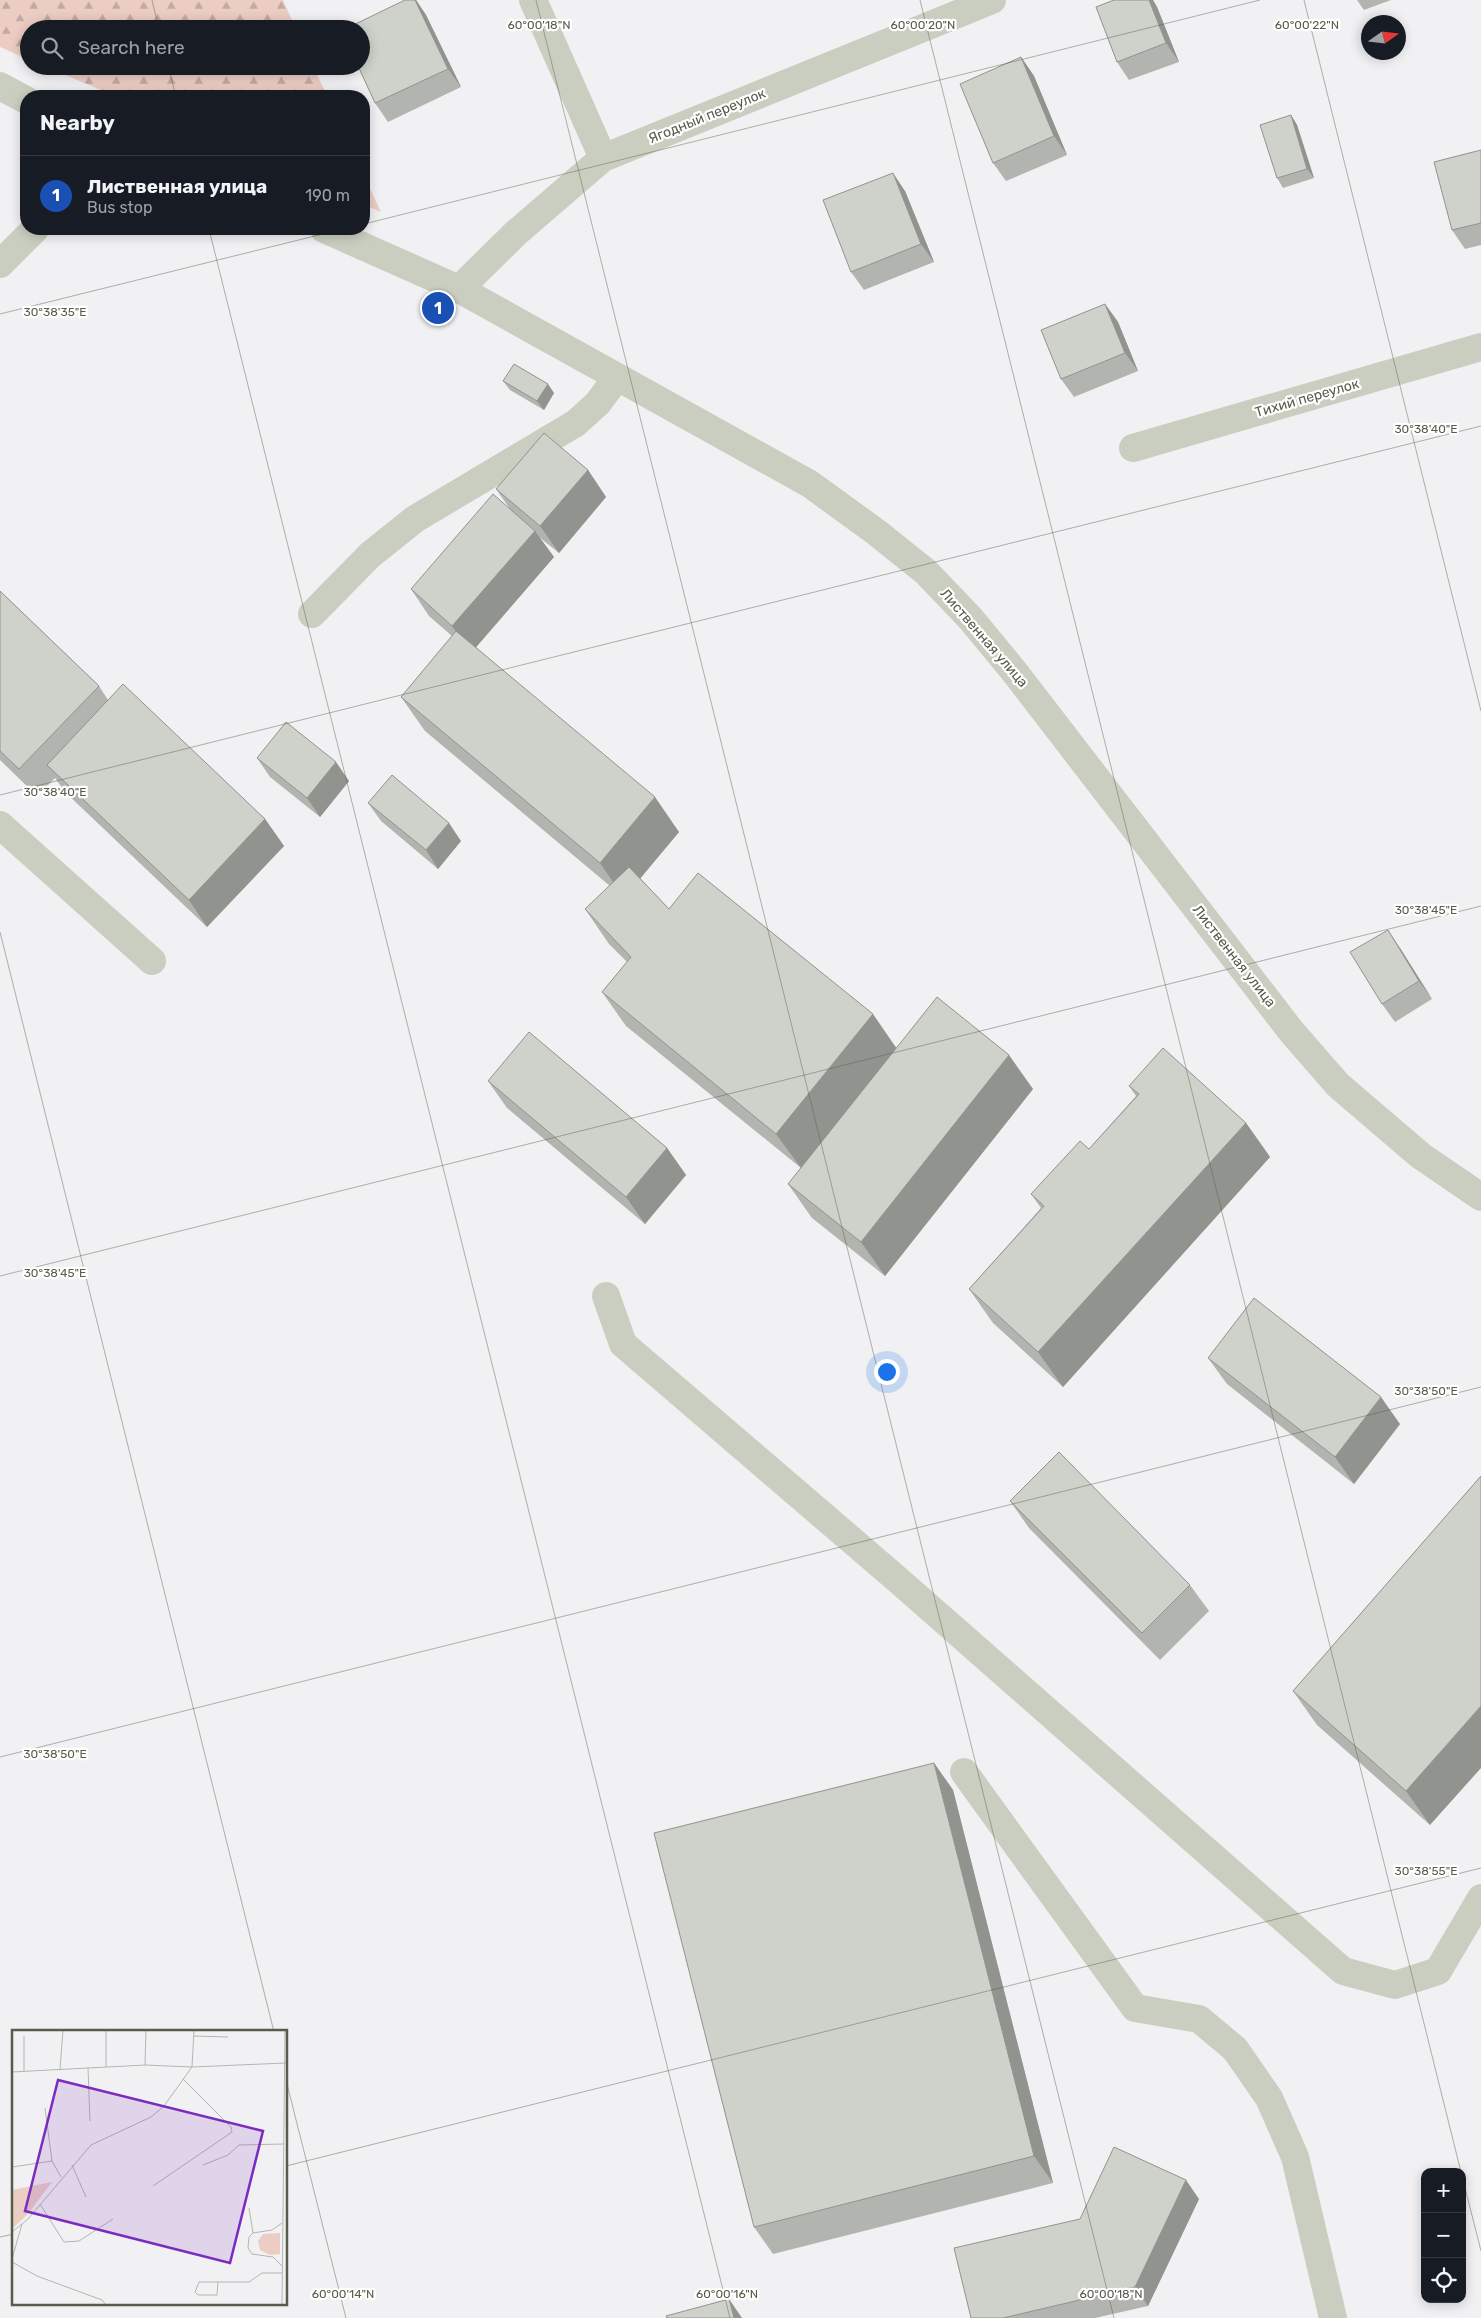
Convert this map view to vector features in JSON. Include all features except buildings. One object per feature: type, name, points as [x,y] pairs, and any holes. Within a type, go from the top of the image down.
[{"type":"street","points":[[533,0],[603,158]]},
{"type":"street","name":"Ягодный переулок","points":[[459,289],[516,233],[603,158],[992,0]]},
{"type":"street","points":[[0,86],[20,97]]},
{"type":"street","points":[[0,264],[29,235]]},
{"type":"street","name":"Лиственная улица","points":[[338,235],[459,289],[810,484],[926,572],[970,618],[1013,670],[1291,1031],[1338,1085],[1421,1156],[1481,1197]]},
{"type":"street","name":"Тихий переулок","points":[[1133,448],[1481,347]]},
{"type":"street","points":[[312,614],[370,555],[415,519],[576,423],[598,403],[617,377]]},
{"type":"street","points":[[0,825],[152,961]]},
{"type":"street","points":[[606,1296],[623,1344],[898,1580],[1343,1971],[1395,1985],[1438,1971],[1481,1898]]},
{"type":"street","points":[[964,1772],[1135,2008],[1199,2019],[1235,2050],[1269,2098],[1296,2157],[1333,2318]]},
{"type":"green space","points":[[0,0],[283,0],[292,20],[20,20],[20,56],[0,47]]},
{"type":"green space","points":[[65,75],[317,75],[324,90],[101,90]]},
{"type":"green space","points":[[370,189],[381,212],[370,207]]},
{"type":"place","name":"Лиственная улица","points":[[438,308]]}]
